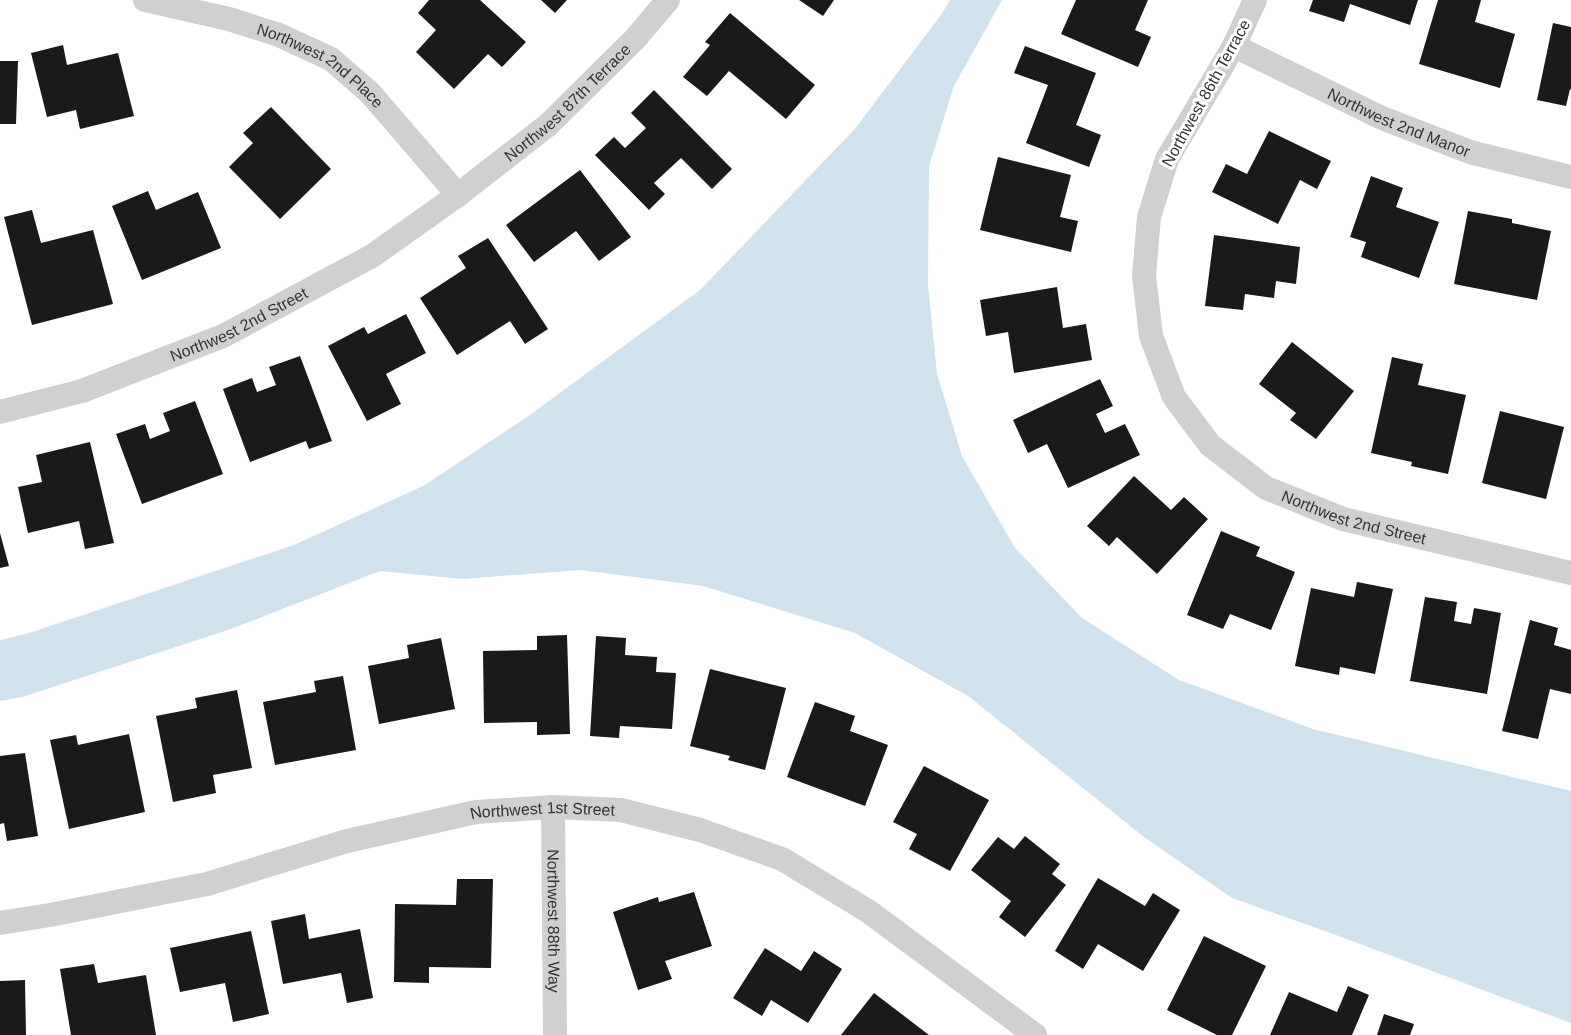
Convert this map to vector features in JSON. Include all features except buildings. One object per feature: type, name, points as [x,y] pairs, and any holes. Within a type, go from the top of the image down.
[{"type":"street","name":"Northwest 2nd Place","points":[[145,0],[229,19],[279,35],[331,59],[369,93],[458,195]]},
{"type":"street","name":"Northwest 87th Terrace","points":[[458,195],[548,125],[634,39],[669,0]]},
{"type":"street","name":"Northwest 86th Terrace","points":[[1174,397],[1151,336],[1144,276],[1149,217],[1167,159],[1234,46],[1256,0]]},
{"type":"street","name":"Northwest 2nd Manor","points":[[1234,46],[1393,122],[1470,152],[1571,177]]},
{"type":"street","name":"Northwest 2nd Street","points":[[0,412],[82,391],[223,336],[372,256],[458,195]]},
{"type":"street","name":"Northwest 2nd Street","points":[[1174,397],[1210,445],[1266,488],[1343,519],[1571,573]]},
{"type":"street","name":"Northwest 1st Street","points":[[0,923],[207,884],[347,841],[476,812],[553,807],[621,810],[700,830],[782,859],[868,911],[1035,1035]]},
{"type":"street","name":"Northwest 88th Way","points":[[553,807],[555,1035]]},
{"type":"water","points":[[950,0],[1002,0],[954,86],[929,166],[928,285],[937,374],[962,456],[1015,548],[1082,618],[1179,680],[1313,729],[1571,791],[1571,1023],[1232,898],[1144,837],[968,696],[855,633],[703,586],[581,570],[462,579],[380,571],[228,630],[22,697],[0,701],[0,640],[26,634],[294,545],[425,485],[527,417],[700,290],[854,130]]}]
